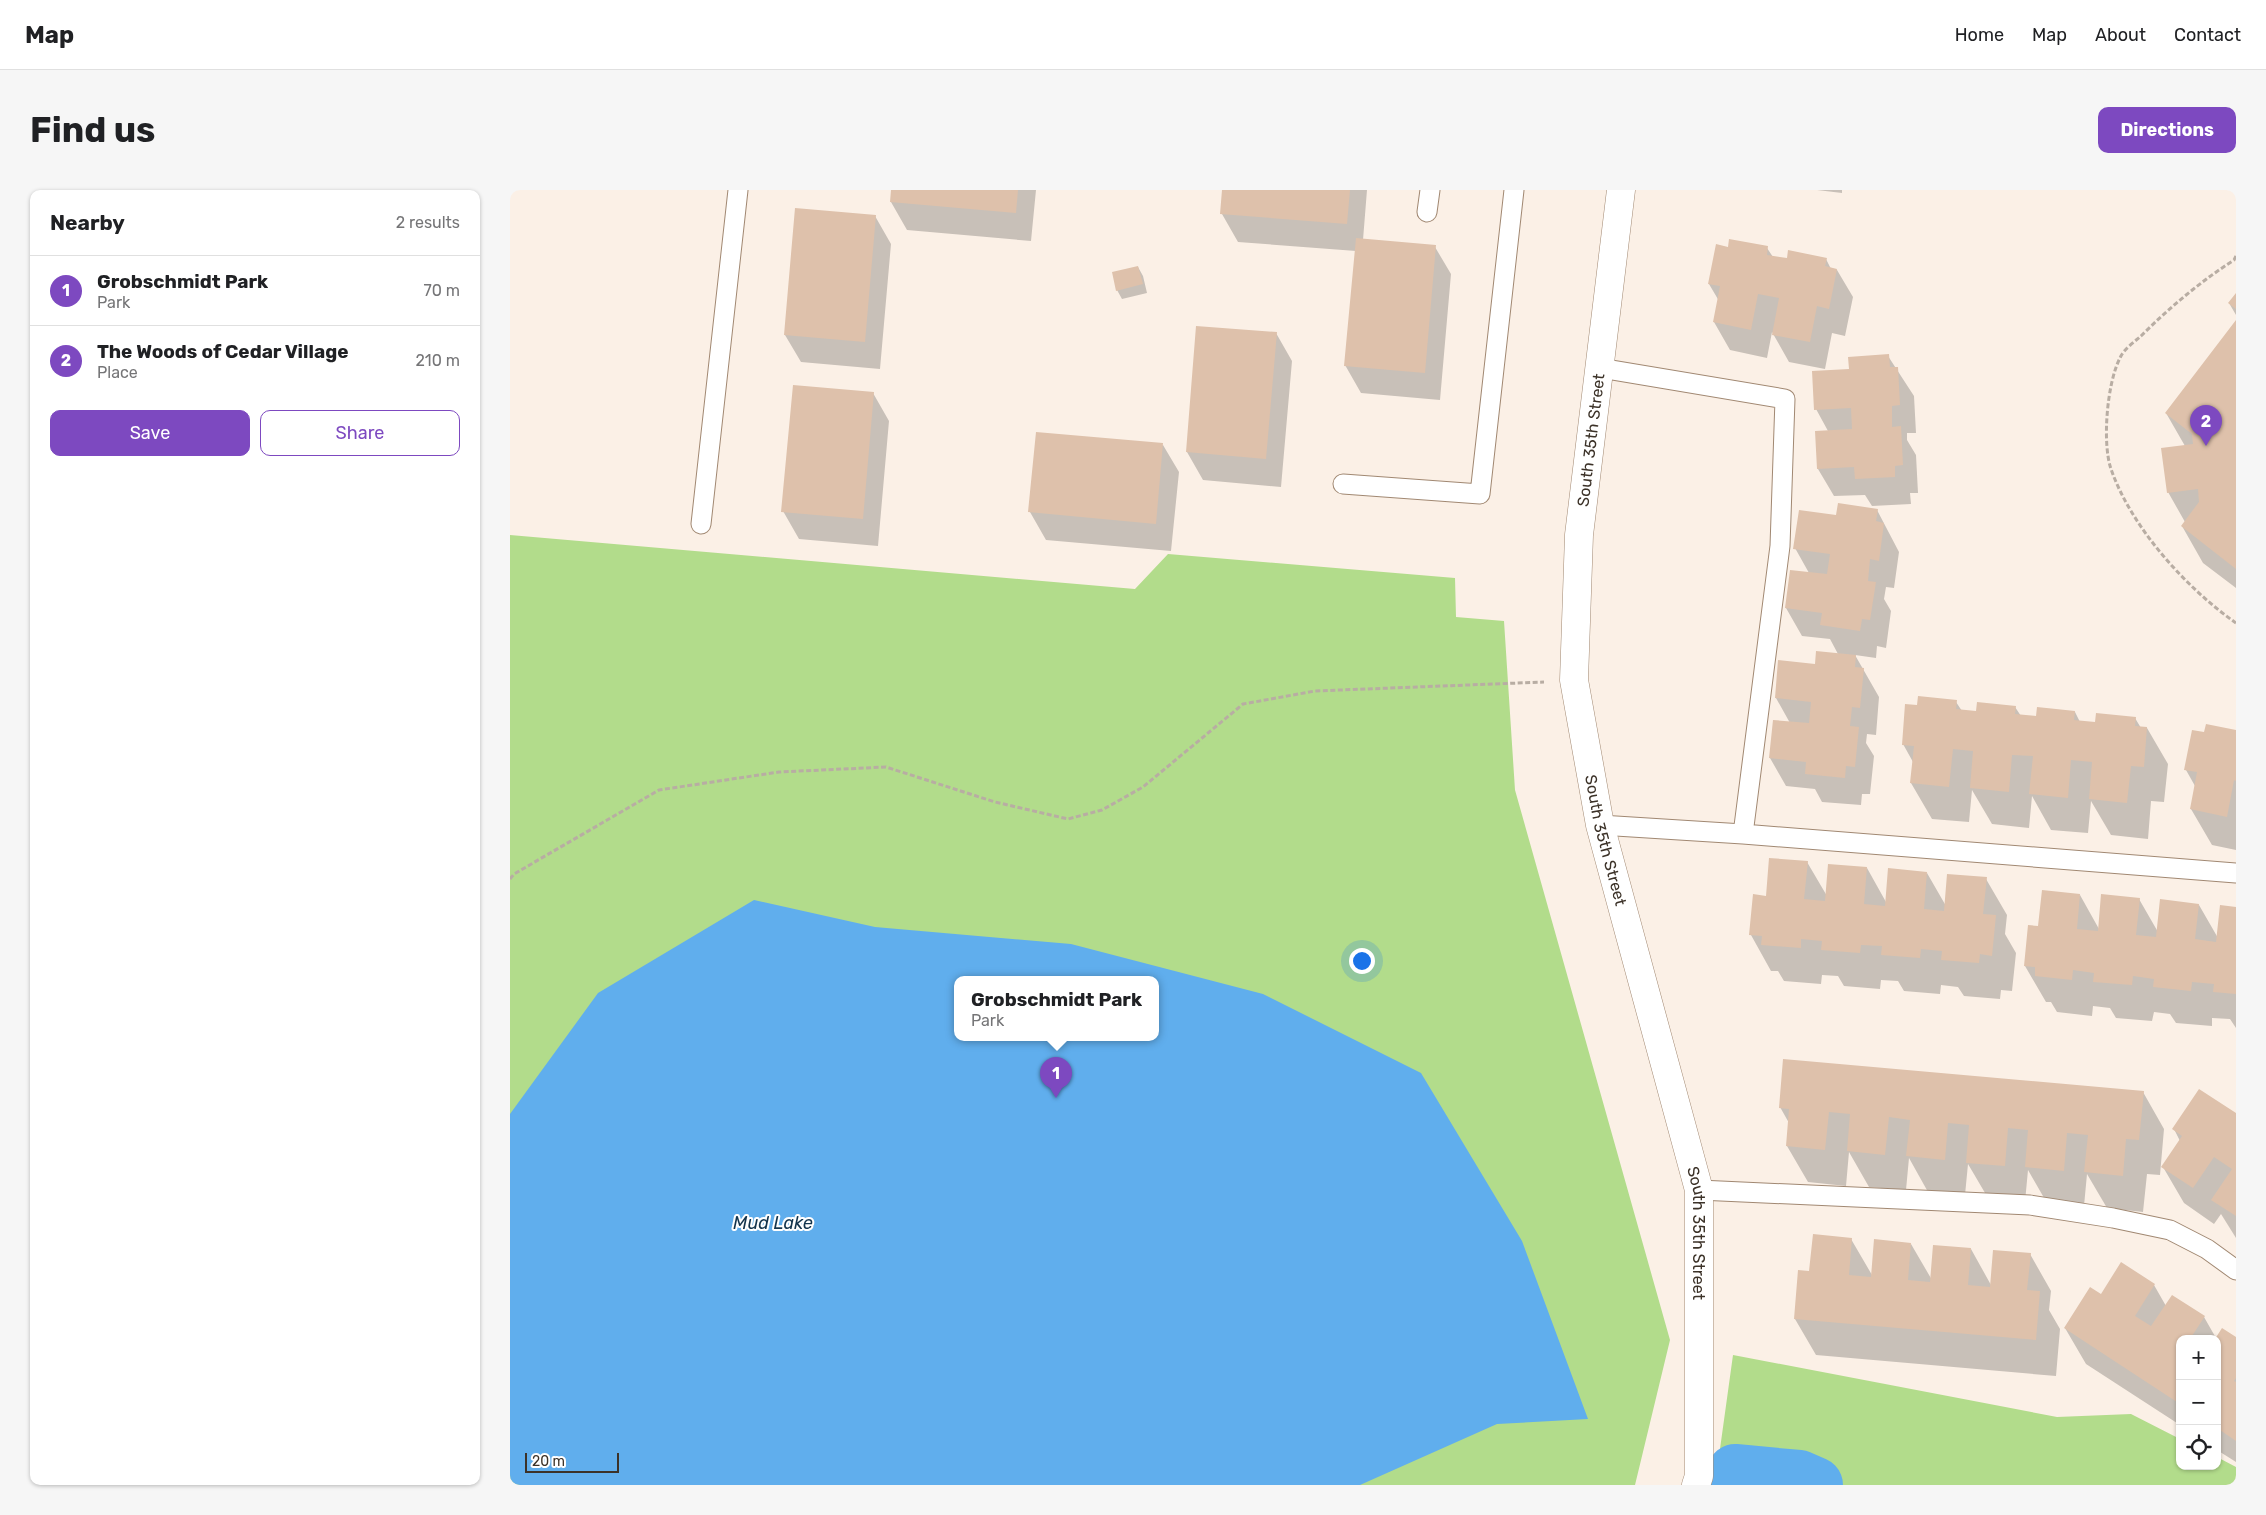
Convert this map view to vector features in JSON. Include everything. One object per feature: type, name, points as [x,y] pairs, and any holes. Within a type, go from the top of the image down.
[{"type":"street","name":"South 35th Street","points":[[1621,190],[1579,535],[1574,680],[1600,825],[1699,1190],[1699,1476],[1696,1485]]},
{"type":"lane","points":[[701,524],[738,190]]},
{"type":"lane","points":[[1427,212],[1430,190]]},
{"type":"lane","points":[[1343,484],[1480,494],[1514,190]]},
{"type":"lane","points":[[1600,368],[1785,400],[1780,546],[1743,834]]},
{"type":"lane","points":[[1600,825],[1743,834],[2236,873]]},
{"type":"lane","points":[[1699,1190],[2030,1205],[2113,1218],[2170,1230],[2207,1249],[2236,1270]]},
{"type":"path","points":[[2236,256],[2234,260],[2200,283],[2162,315],[2120,356],[2110,385],[2106,423],[2110,468],[2134,518],[2178,572],[2236,622]]},
{"type":"path","points":[[510,879],[514,874],[659,790],[779,772],[886,766],[995,802],[1068,820],[1102,810],[1143,788],[1243,704],[1315,691],[1574,680]]},
{"type":"green space","points":[[510,535],[1135,589],[1168,554],[1455,578],[1456,617],[1504,621],[1515,790],[1670,1340],[1635,1485],[510,1485]]},
{"type":"green space","points":[[1733,1355],[2057,1417],[2131,1414],[2176,1437],[2176,1470],[2221,1470],[2221,1459],[2236,1467],[2236,1485],[1715,1485]]},
{"type":"water","name":"Mud Lake","points":[[754,900],[875,927],[1071,944],[1263,994],[1421,1073],[1522,1241],[1588,1419],[1497,1424],[1360,1485],[510,1485],[510,1114],[598,993]]},
{"type":"building","points":[[891,190],[1018,190],[1016,213],[890,202]]},
{"type":"building","points":[[1222,190],[1350,190],[1347,224],[1220,214]]},
{"type":"building","points":[[795,208],[876,215],[865,342],[784,335]]},
{"type":"building","points":[[1356,238],[1436,245],[1425,373],[1344,366]]},
{"type":"building","points":[[1729,239],[1768,246],[1767,255],[1787,258],[1788,250],[1827,258],[1825,266],[1837,269],[1829,309],[1817,306],[1810,342],[1772,335],[1779,298],[1758,294],[1751,330],[1713,322],[1720,286],[1708,284],[1716,244],[1728,247]]},
{"type":"building","points":[[1138,266],[1143,284],[1116,291],[1112,272]]},
{"type":"building","points":[[2236,293],[2236,309],[2228,303]]},
{"type":"building","points":[[2236,320],[2236,569],[2181,526],[2199,502],[2198,489],[2167,493],[2161,448],[2193,444],[2192,434],[2165,413]]},
{"type":"building","points":[[1196,326],[1277,332],[1266,459],[1186,452]]},
{"type":"building","points":[[1889,354],[1890,367],[1898,367],[1900,405],[1892,406],[1892,427],[1901,426],[1903,465],[1895,466],[1895,477],[1855,479],[1854,467],[1817,469],[1815,431],[1852,429],[1851,408],[1814,410],[1812,371],[1849,369],[1848,357]]},
{"type":"building","points":[[793,385],[874,392],[863,519],[781,512]]},
{"type":"building","points":[[1036,432],[1163,443],[1156,524],[1028,512]]},
{"type":"building","points":[[1838,503],[1878,509],[1876,521],[1884,523],[1879,561],[1870,559],[1868,581],[1876,582],[1870,620],[1862,619],[1860,631],[1820,625],[1822,613],[1785,608],[1790,570],[1827,574],[1830,554],[1793,549],[1799,510],[1836,515]]},
{"type":"building","points":[[1816,651],[1856,655],[1855,667],[1864,668],[1860,708],[1852,707],[1850,726],[1859,727],[1855,767],[1846,766],[1845,778],[1805,774],[1806,762],[1769,758],[1773,720],[1809,723],[1811,702],[1775,698],[1778,660],[1815,664]]},
{"type":"building","points":[[1918,696],[1957,700],[1956,709],[1976,711],[1977,702],[2016,706],[2015,714],[2036,716],[2037,707],[2075,711],[2074,720],[2095,722],[2096,713],[2136,717],[2135,726],[2147,727],[2144,767],[2131,766],[2127,803],[2089,799],[2092,762],[2071,760],[2068,798],[2029,794],[2033,756],[2012,755],[2009,792],[1970,788],[1973,751],[1953,749],[1949,787],[1910,783],[1914,746],[1902,745],[1905,704],[1917,705]]},
{"type":"building","points":[[2206,724],[2236,730],[2236,781],[2234,780],[2227,817],[2190,809],[2197,772],[2184,770],[2192,730],[2204,732]]},
{"type":"building","points":[[1769,858],[1808,861],[1804,899],[1825,901],[1828,864],[1867,867],[1864,904],[1885,906],[1888,868],[1927,872],[1924,909],[1944,911],[1947,874],[1987,877],[1983,914],[1996,915],[1992,956],[1980,954],[1979,963],[1941,960],[1942,951],[1921,949],[1920,958],[1881,955],[1882,946],[1861,945],[1860,953],[1821,950],[1822,941],[1801,939],[1801,948],[1761,945],[1762,936],[1749,935],[1753,894],[1766,896]]},
{"type":"building","points":[[2042,890],[2080,894],[2077,929],[2098,931],[2101,894],[2140,898],[2136,935],[2156,937],[2160,899],[2199,904],[2195,939],[2216,942],[2220,905],[2236,907],[2236,994],[2213,992],[2214,984],[2192,982],[2191,991],[2153,987],[2154,979],[2133,976],[2132,985],[2093,982],[2094,973],[2073,970],[2072,980],[2035,976],[2035,967],[2024,966],[2028,925],[2038,926]]},
{"type":"building","points":[[1783,1059],[2144,1091],[2139,1140],[2126,1139],[2123,1176],[2084,1172],[2088,1135],[2067,1133],[2064,1171],[2025,1167],[2028,1130],[2008,1128],[2005,1166],[1966,1163],[1969,1125],[1948,1123],[1945,1160],[1906,1156],[1910,1120],[1889,1117],[1885,1155],[1847,1151],[1850,1114],[1829,1112],[1825,1150],[1786,1146],[1789,1109],[1779,1108]]},
{"type":"building","points":[[2199,1089],[2236,1113],[2236,1216],[2211,1200],[2232,1169],[2214,1157],[2193,1188],[2161,1167],[2182,1136],[2172,1129]]},
{"type":"building","points":[[1813,1234],[1852,1238],[1849,1275],[1871,1277],[1874,1239],[1911,1243],[1908,1280],[1930,1282],[1933,1245],[1971,1248],[1968,1285],[1990,1287],[1993,1250],[2031,1253],[2027,1290],[2040,1291],[2036,1340],[1794,1319],[1798,1270],[1809,1271]]},
{"type":"building","points":[[2121,1262],[2155,1284],[2135,1316],[2151,1326],[2172,1295],[2205,1316],[2193,1335],[2176,1335],[2176,1401],[2064,1328],[2090,1287],[2101,1294]]},
{"type":"building","points":[[2222,1328],[2236,1337],[2236,1378],[2234,1381],[2236,1382],[2236,1441],[2221,1431],[2221,1335],[2218,1335]]},
{"type":"waterway","points":[[1735,1472],[1799,1478],[1815,1485]]},
{"type":"place","name":"The Woods of Cedar Village","points":[[2206,446]]},
{"type":"place","name":"Grobschmidt Park","points":[[1056,1098]]}]
